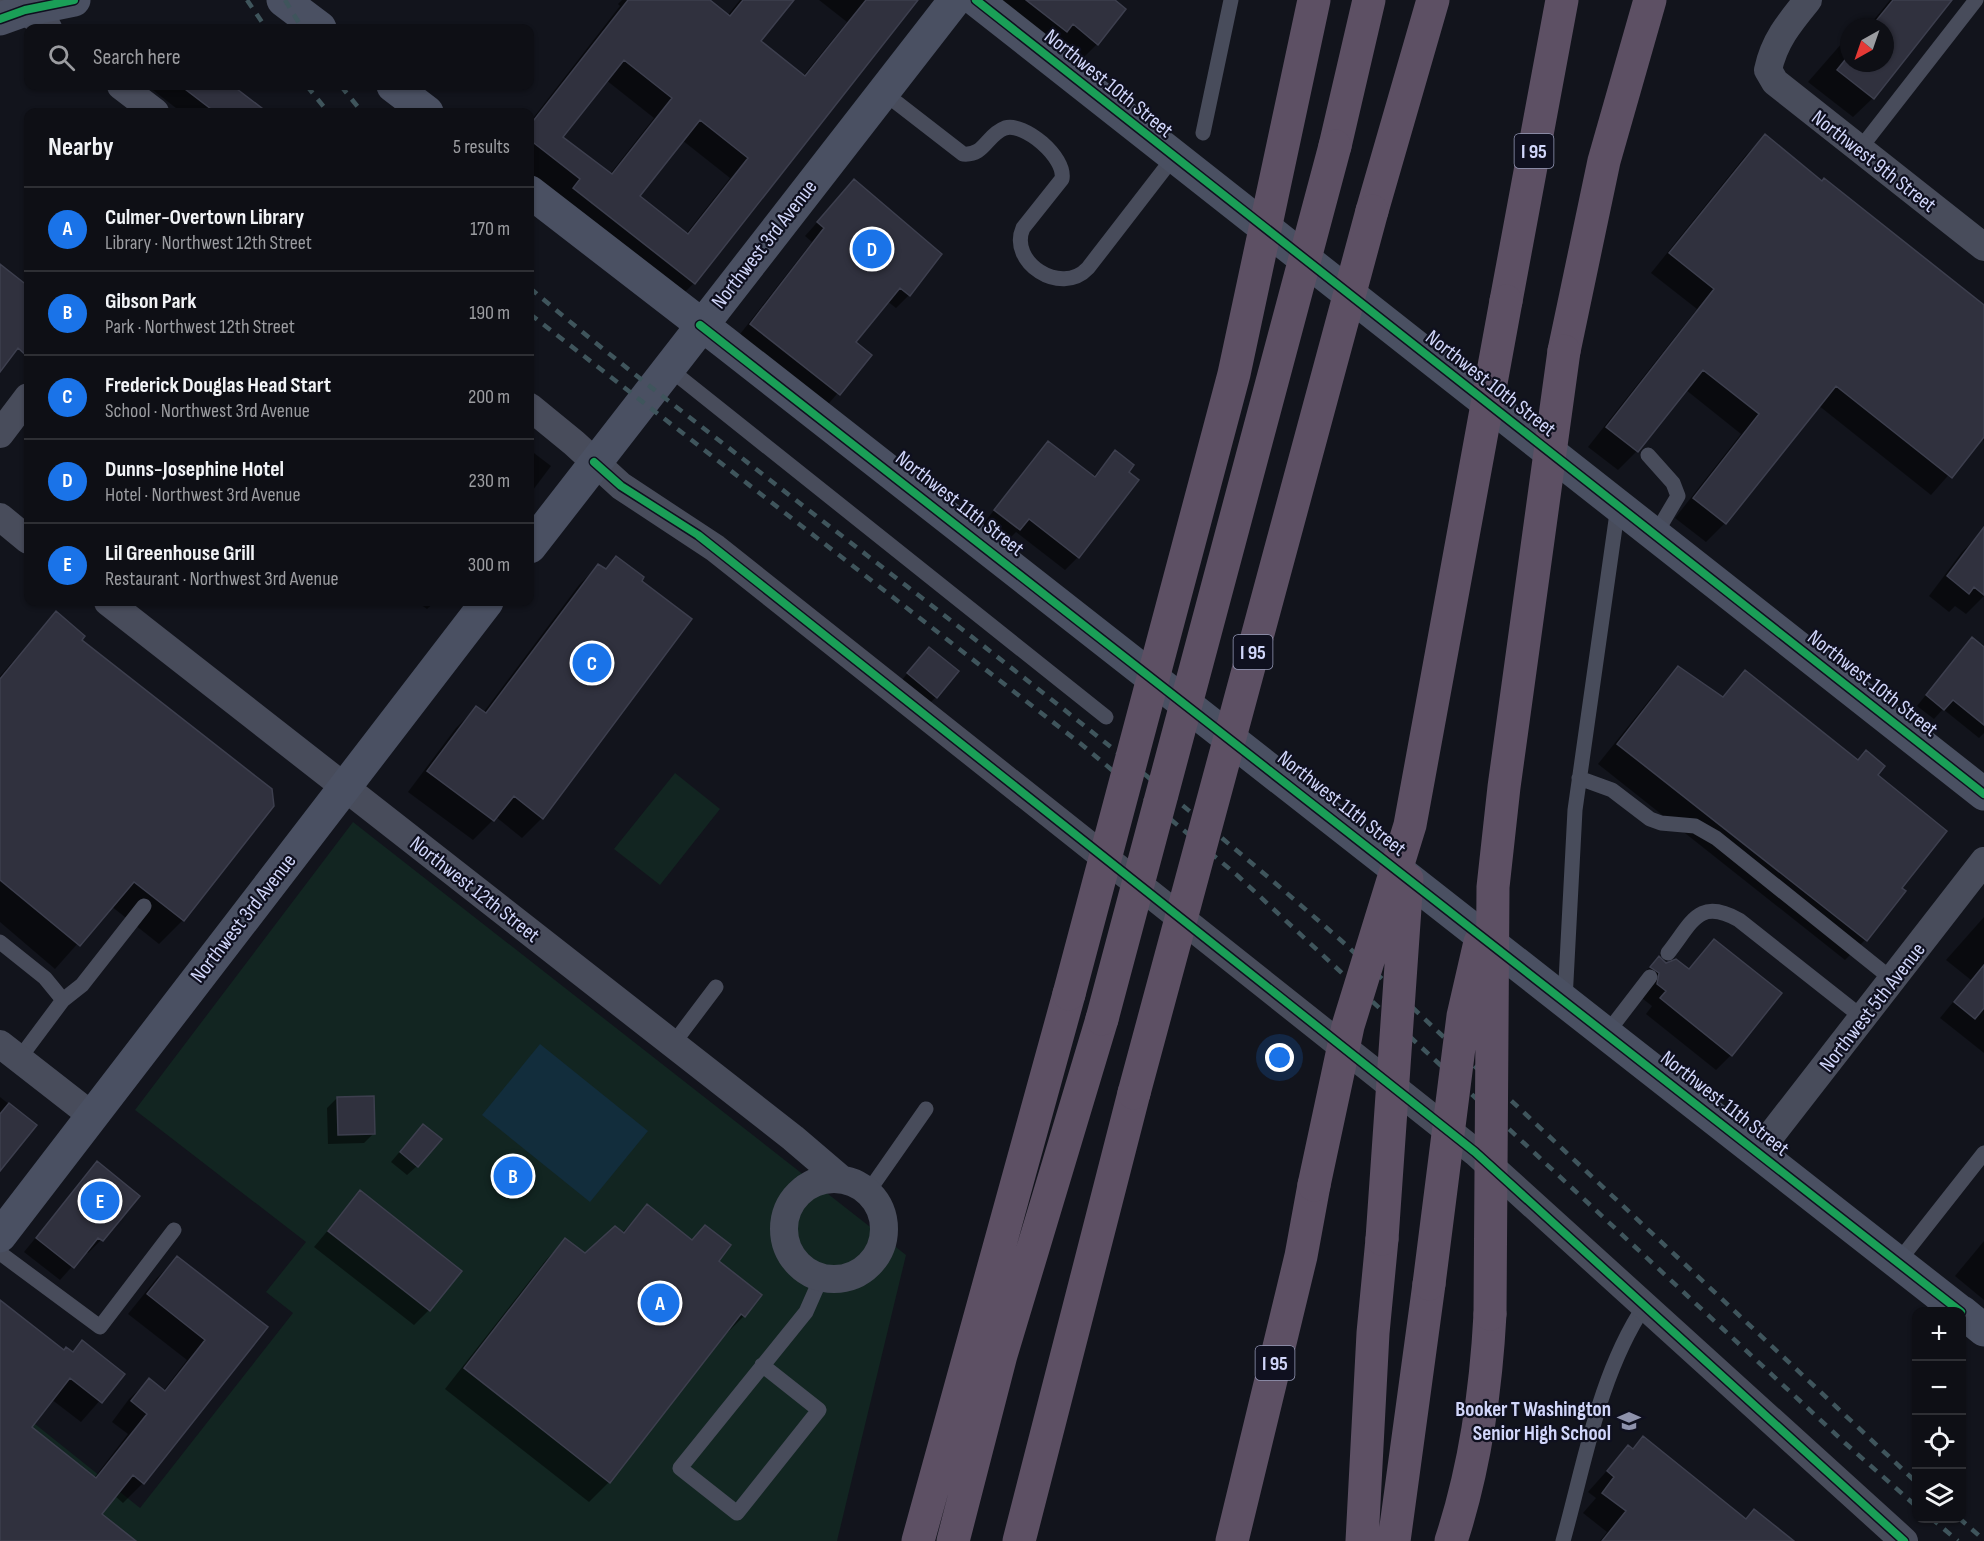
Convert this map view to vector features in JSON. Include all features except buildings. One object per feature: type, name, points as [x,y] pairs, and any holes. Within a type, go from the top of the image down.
[{"type":"highway","points":[[918,1541],[1069,994],[1234,374],[1314,0]]},
{"type":"highway","points":[[953,1541],[1001,1354],[1102,1019],[1335,146],[1369,0]]},
{"type":"highway","name":"I 95","points":[[1019,1541],[1134,1093],[1372,212],[1433,0]]},
{"type":"highway","name":"I 95","points":[[1232,1541],[1298,1268],[1348,1026],[1410,825],[1562,0]]},
{"type":"highway","points":[[1451,1541],[1473,1456],[1483,1397],[1490,1314],[1493,887],[1504,787],[1564,351],[1604,161],[1650,0]]},
{"type":"highway","points":[[1362,1541],[1373,1333],[1382,1239],[1410,825]]},
{"type":"highway","points":[[1394,1541],[1463,1016],[1493,887]]},
{"type":"street","points":[[21,15],[74,0]]},
{"type":"street","points":[[283,0],[315,24]]},
{"type":"street","name":"Northwest 3rd Avenue","points":[[534,542],[667,367],[955,0]]},
{"type":"street","name":"Northwest 10th Street","points":[[976,0],[1173,158],[1984,794]]},
{"type":"street","name":"Northwest 9th Street","points":[[1808,0],[1777,42],[1768,70],[1786,93],[1984,248]]},
{"type":"street","points":[[126,90],[150,108]]},
{"type":"street","points":[[398,90],[422,108]]},
{"type":"street","name":"Northwest 11th Street","points":[[534,195],[1955,1307]]},
{"type":"street","points":[[0,434],[24,403]]},
{"type":"street","points":[[534,410],[621,486],[688,529],[748,574],[1439,1122],[1499,1172],[1904,1541]]},
{"type":"street","points":[[0,517],[24,537]]},
{"type":"street","name":"Northwest 12th Street","points":[[113,606],[673,1044],[841,1179],[868,1192]]},
{"type":"street","name":"Northwest 3rd Avenue","points":[[0,1236],[484,606]]},
{"type":"street","name":"Northwest 5th Avenue","points":[[1758,1152],[1984,861]]},
{"type":"street","points":[[9,1051],[91,1115]]},
{"type":"street","points":[[841,1179],[824,1179],[808,1185],[795,1196],[786,1211],[783,1227],[785,1245],[793,1259],[806,1271],[822,1278],[838,1279],[854,1275],[868,1266],[878,1253],[884,1238],[883,1221],[878,1205],[868,1192]]},
{"type":"street","name":"Northwest 11th Street","points":[[1966,1316],[1984,1330]]},
{"type":"lane","points":[[1203,133],[1231,0]]},
{"type":"lane","points":[[1859,150],[1976,0]]},
{"type":"lane","points":[[883,92],[963,154],[978,153],[996,134],[1008,127],[1026,132],[1056,156],[1063,171],[1062,178],[1019,238],[1020,248],[1025,258],[1050,278],[1061,281],[1072,279],[1088,268],[1173,158]]},
{"type":"lane","points":[[667,367],[1106,717]]},
{"type":"lane","points":[[1648,455],[1673,483],[1678,496],[1655,535]]},
{"type":"lane","points":[[1565,1000],[1575,810],[1618,506]]},
{"type":"lane","points":[[1579,778],[1612,790],[1650,819],[1661,824],[1695,826],[1716,838],[1893,980]]},
{"type":"lane","points":[[9,1051],[82,985],[144,906]]},
{"type":"lane","points":[[1668,953],[1697,916],[1708,910],[1720,910],[1739,920],[1863,1018]]},
{"type":"lane","points":[[0,942],[45,978],[63,1000]]},
{"type":"lane","points":[[1607,1033],[1650,977]]},
{"type":"lane","points":[[673,1044],[716,987]]},
{"type":"lane","points":[[868,1192],[926,1109]]},
{"type":"lane","points":[[1898,1262],[1984,1153]]},
{"type":"lane","points":[[0,1253],[100,1327],[174,1230]]},
{"type":"lane","points":[[762,1365],[819,1410],[736,1513],[680,1467],[762,1365],[806,1312],[822,1278]]},
{"type":"lane","points":[[1563,1541],[1603,1397],[1621,1343],[1645,1305]]},
{"type":"green space","points":[[675,773],[720,809],[660,885],[614,849]]},
{"type":"green space","points":[[353,822],[906,1255],[837,1541],[0,1541],[0,1396],[140,1508],[293,1313],[266,1292],[306,1242],[135,1110]]},
{"type":"water","points":[[540,1044],[648,1131],[590,1202],[482,1115]]},
{"type":"railway","points":[[247,0],[263,24]]},
{"type":"railway","points":[[285,0],[300,24]]},
{"type":"railway","points":[[310,90],[325,108]]},
{"type":"railway","points":[[344,90],[359,108]]},
{"type":"railway","points":[[534,291],[660,394],[1073,716],[1278,886],[1345,944],[1912,1478]]},
{"type":"railway","points":[[534,317],[1081,744],[1238,876],[1845,1443],[1912,1502]]},
{"type":"railway","points":[[1937,1523],[1958,1541]]},
{"type":"railway","points":[[1965,1523],[1984,1540]]},
{"type":"cycle path","points":[[0,19],[25,10],[74,0]]},
{"type":"cycle path","points":[[976,0],[1984,794]]},
{"type":"cycle path","points":[[700,325],[1955,1307]]},
{"type":"cycle path","points":[[594,462],[621,486],[698,535],[1475,1152],[1904,1541]]},
{"type":"place","name":"Dunns-Josephine Hotel","points":[[872,249]]},
{"type":"place","name":"Frederick Douglas Head Start","points":[[592,663]]},
{"type":"place","name":"Gibson Park","points":[[513,1176]]},
{"type":"place","name":"Lil Greenhouse Grill","points":[[100,1201]]},
{"type":"place","name":"Culmer-Overtown Library","points":[[660,1303]]},
{"type":"place","name":"Booker T Washington Senior High School","points":[[1629,1421]]}]
